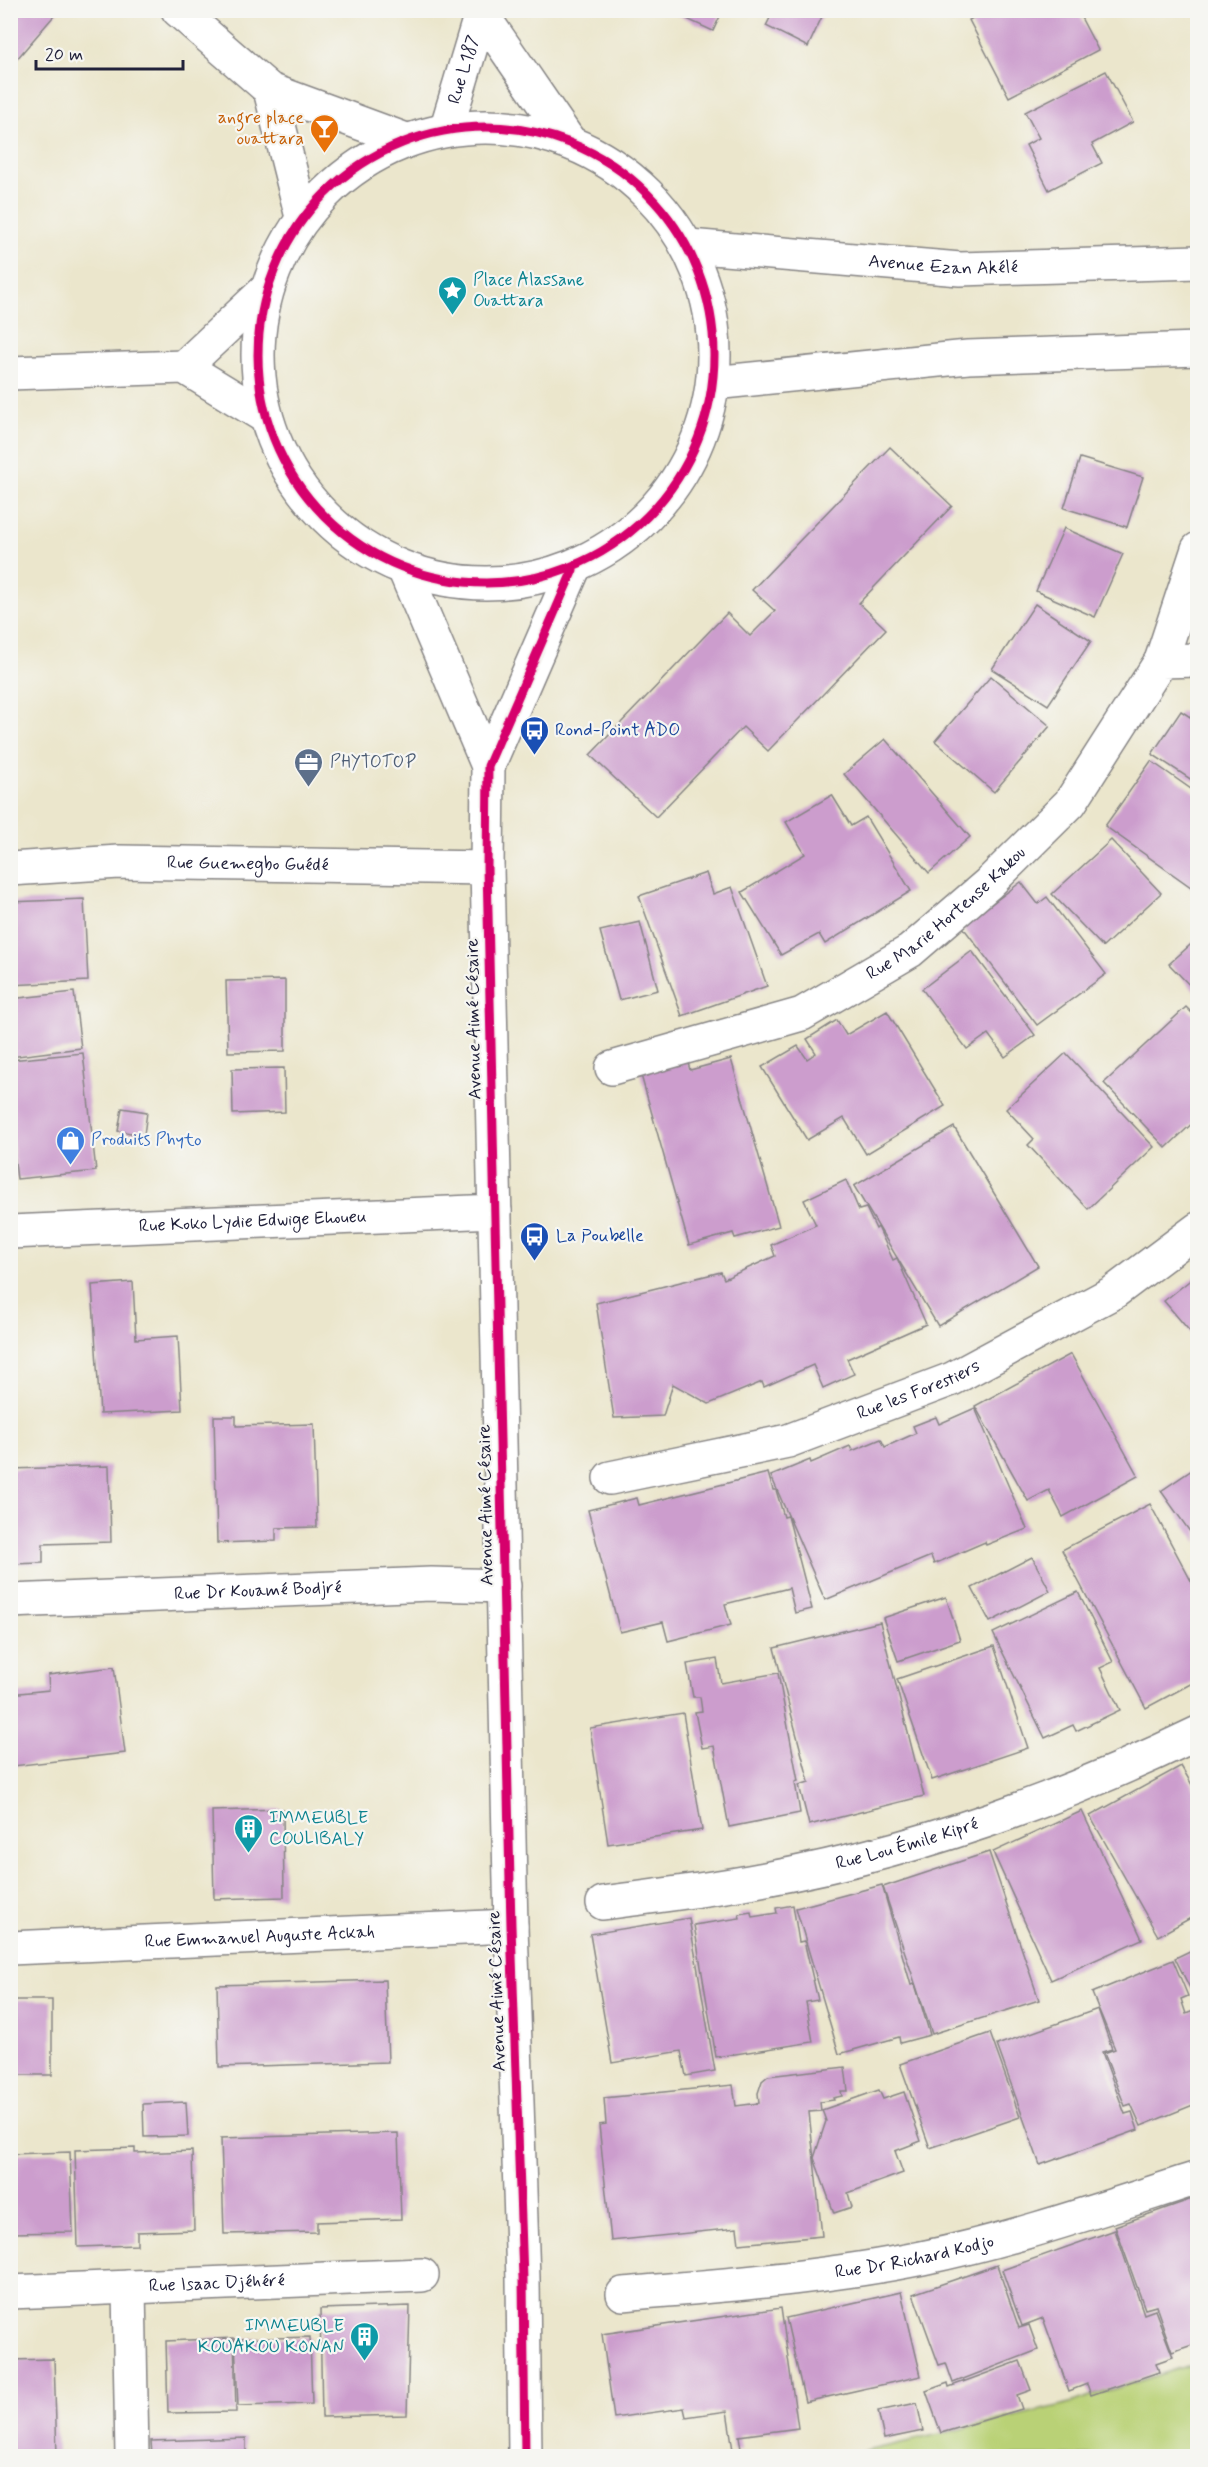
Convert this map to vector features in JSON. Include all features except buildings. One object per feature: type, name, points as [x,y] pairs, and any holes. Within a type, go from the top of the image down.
[{"type":"street","points":[[178,10],[270,90],[406,140]]},
{"type":"street","points":[[482,13],[569,141]]},
{"type":"street","name":"Rue L187","points":[[446,130],[482,13]]},
{"type":"street","points":[[270,90],[302,217]]},
{"type":"street","points":[[508,127],[569,141],[639,183],[689,246],[713,309],[716,347],[713,383],[696,446],[651,519],[573,570],[489,586],[405,571],[357,546],[316,510],[284,466],[264,416],[256,353],[266,290],[302,217],[348,172],[406,140],[446,130],[508,127]]},
{"type":"street","name":"Avenue Ezan Akélé","points":[[689,246],[960,268],[1197,262]]},
{"type":"street","points":[[184,367],[266,290]]},
{"type":"street","points":[[713,383],[968,357],[1197,349]]},
{"type":"street","points":[[10,373],[184,367],[264,416]]},
{"type":"street","name":"Rue Marie Hortense Kakou","points":[[612,1068],[802,1014],[910,951],[988,884],[1070,803],[1161,662],[1197,549]]},
{"type":"street","name":"Avenue Aimé Césaire","points":[[525,2457],[523,2279],[511,1926],[487,868],[488,766],[573,570]]},
{"type":"street","name":"Avenue Aimé Césaire","points":[[405,571],[488,766]]},
{"type":"street","points":[[1161,662],[1197,660]]},
{"type":"street","name":"Rue Guemegbo Guédé","points":[[10,870],[119,862],[487,868]]},
{"type":"street","name":"Rue Koko Lydie Edwige Ehoueu","points":[[10,1232],[495,1211]]},
{"type":"street","name":"Rue les Forestiers","points":[[610,1478],[788,1441],[952,1379],[1114,1292],[1197,1229]]},
{"type":"street","name":"Rue Dr Kouamé Bodjré","points":[[10,1601],[431,1584],[504,1586]]},
{"type":"street","name":"Rue Lou Émile Kipré","points":[[603,1904],[761,1880],[908,1845],[1030,1805],[1197,1733]]},
{"type":"street","name":"Rue Emmanuel Auguste Ackah","points":[[10,1948],[511,1926]]},
{"type":"street","name":"Rue Dr Richard Kodjo","points":[[623,2294],[786,2279],[922,2258],[1058,2222],[1197,2178]]},
{"type":"street","name":"Rue Isaac Djéhéré","points":[[10,2292],[422,2276]]},
{"type":"street","points":[[129,2287],[132,2457]]},
{"type":"green space","points":[[1197,2363],[1197,2456],[846,2456],[1063,2405]]},
{"type":"cycle path","points":[[486,127],[531,131],[573,144],[613,165],[648,193],[676,228],[697,268],[710,310],[714,355],[710,400],[697,442],[676,482],[648,517],[613,545],[573,566],[531,579],[486,583],[441,579],[399,566],[359,545],[324,517],[296,482],[275,442],[262,400],[258,355],[262,310],[275,268],[296,228],[324,193],[359,165],[399,144],[441,131],[486,127]]},
{"type":"cycle path","points":[[525,2456],[523,2279],[511,1926],[487,868],[488,766],[573,570]]},
{"type":"place","name":"angre place ouattara","points":[[325,154]]},
{"type":"place","name":"Place Alassane Ouattara","points":[[452,316]]},
{"type":"place","name":"Rond-Point ADO","points":[[534,756]]},
{"type":"place","name":"PHYTOTOP","points":[[309,788]]},
{"type":"place","name":"Produits Phyto","points":[[70,1166]]},
{"type":"place","name":"La Poubelle","points":[[535,1262]]},
{"type":"place","name":"IMMEUBLE COULIBALY","points":[[248,1854]]},
{"type":"place","name":"IMMEUBLE KOUAKOU KONAN","points":[[365,2362]]}]
